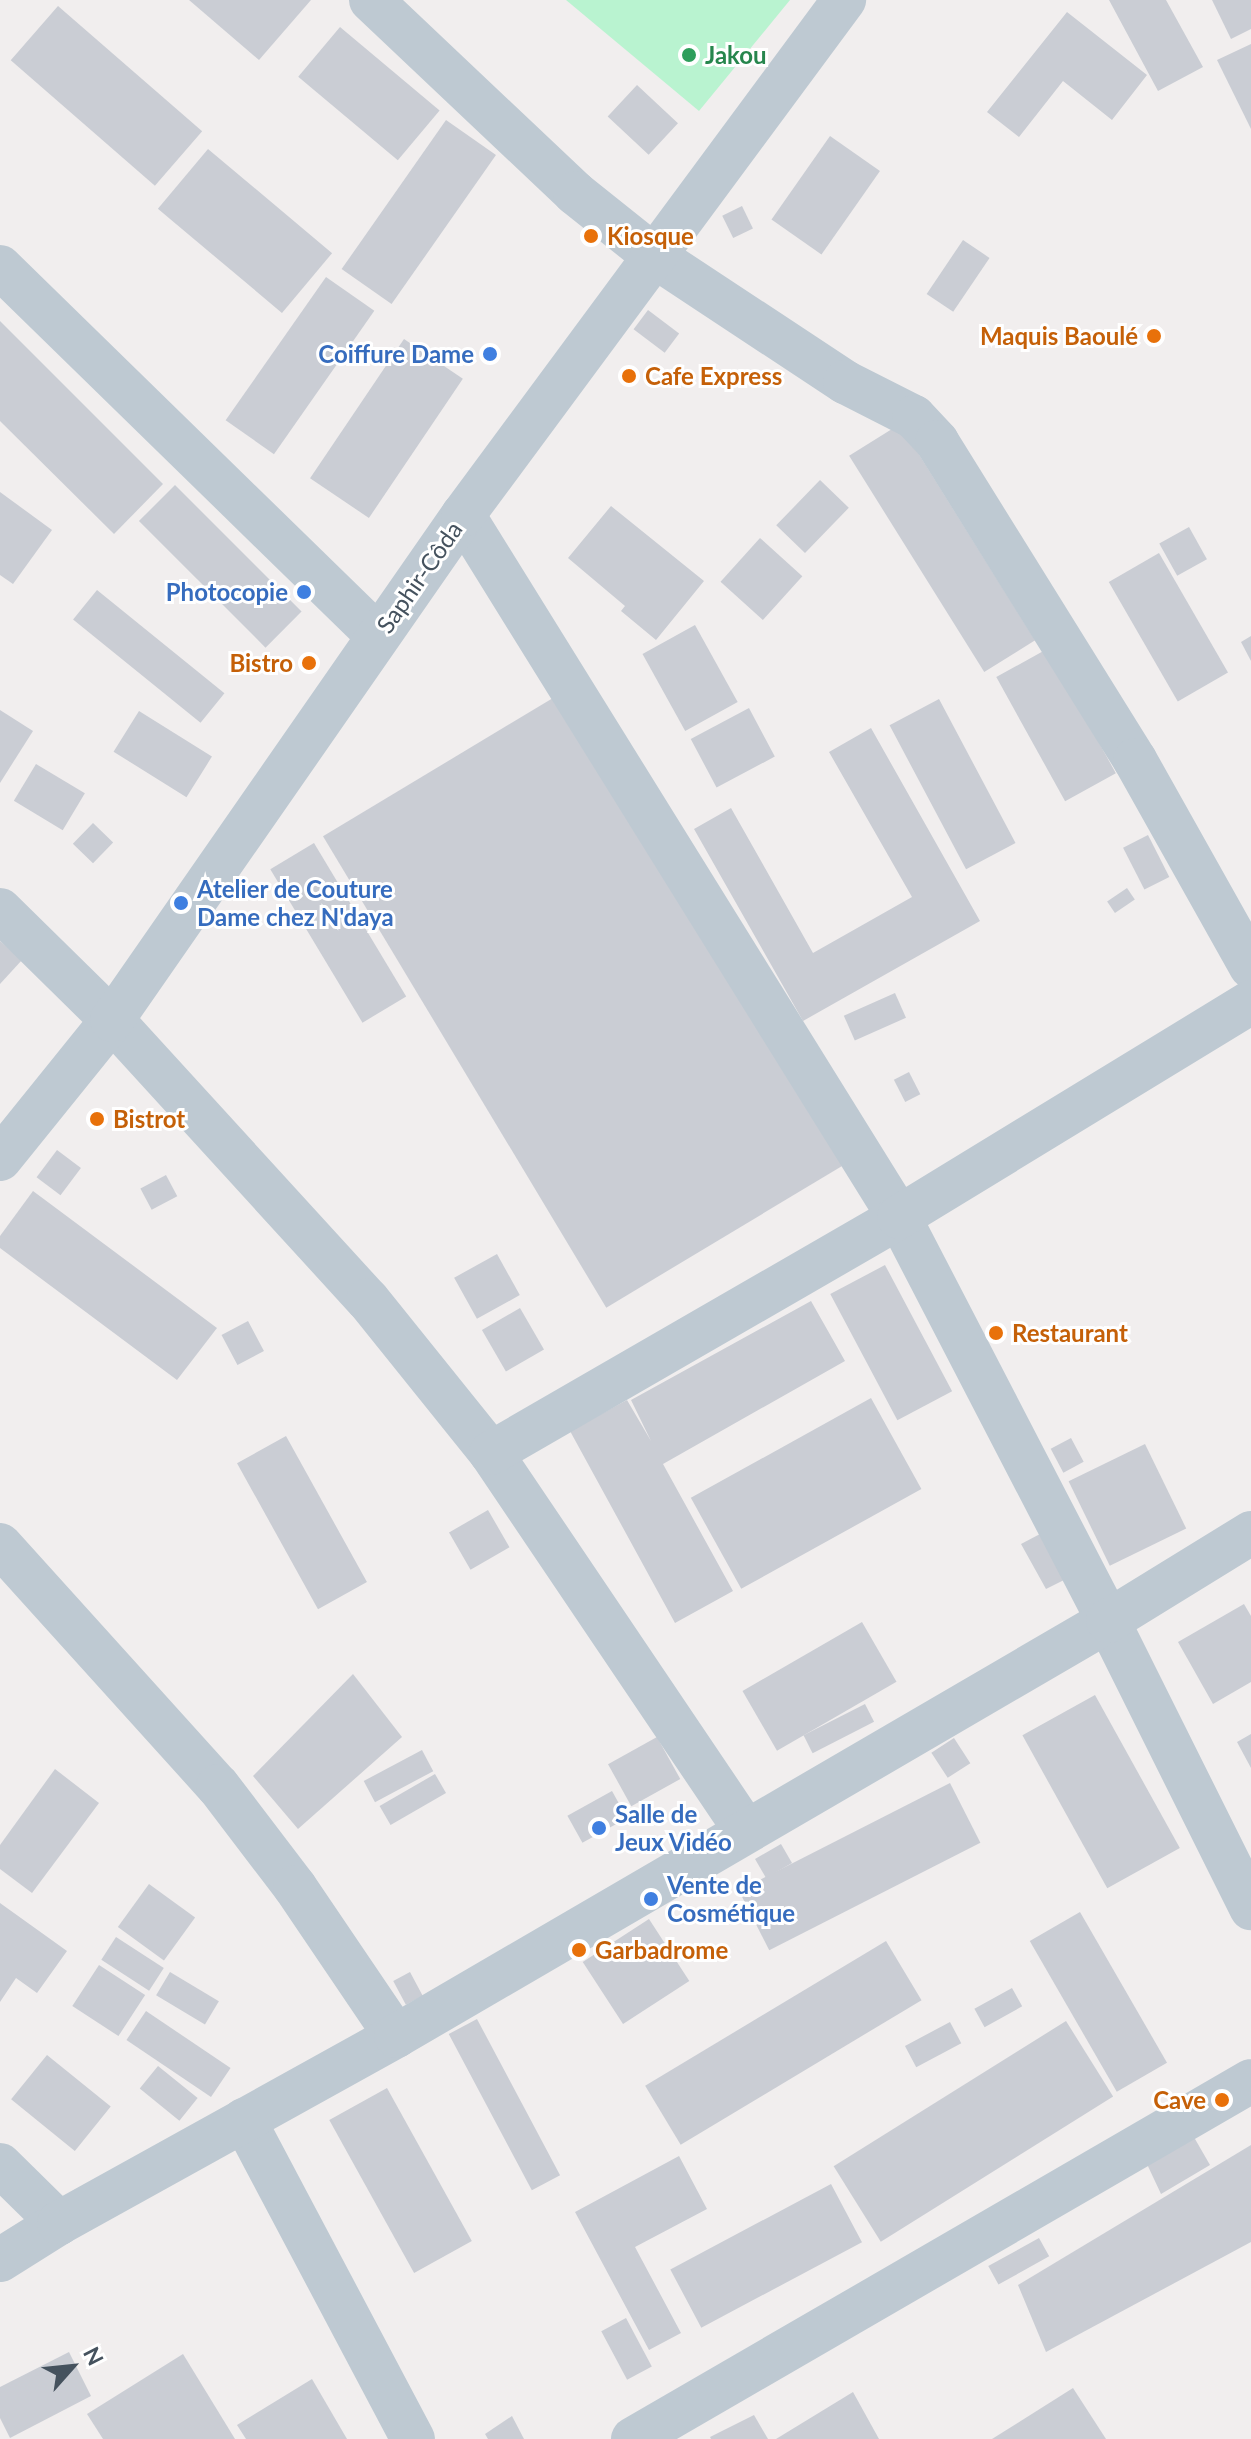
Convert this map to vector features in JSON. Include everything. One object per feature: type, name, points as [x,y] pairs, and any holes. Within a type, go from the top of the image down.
[{"type":"street","points":[[371,0],[575,193],[654,256],[845,382],[914,417],[937,442],[1135,760],[1251,967]]},
{"type":"street","name":"Saphir-Côda","points":[[0,1159],[112,1020],[463,515],[844,0]]},
{"type":"street","points":[[0,267],[378,636]]},
{"type":"street","points":[[463,515],[899,1217],[1108,1621],[1251,1908]]},
{"type":"street","points":[[0,910],[112,1020],[368,1300],[491,1453],[745,1830]]},
{"type":"street","points":[[491,1453],[899,1217],[1251,1002]]},
{"type":"street","points":[[0,2260],[59,2223],[396,2036],[1108,1621],[1251,1533]]},
{"type":"street","points":[[0,1545],[218,1786],[295,1887],[396,2036]]},
{"type":"street","points":[[633,2439],[1251,2081]]},
{"type":"street","points":[[244,2120],[413,2439]]},
{"type":"street","points":[[0,2165],[59,2223]]},
{"type":"green space","name":"Jakou","points":[[566,0],[790,0],[699,111]]},
{"type":"building","points":[[189,0],[311,0],[259,60]]},
{"type":"building","points":[[1109,0],[1166,0],[1203,67],[1158,91]]},
{"type":"building","points":[[1212,0],[1251,0],[1251,29],[1231,39]]},
{"type":"building","points":[[58,6],[202,131],[155,186],[11,60]]},
{"type":"building","points":[[1067,12],[1147,75],[1112,120],[1063,81],[1019,137],[987,112]]},
{"type":"building","points":[[340,27],[440,111],[398,160],[298,77]]},
{"type":"building","points":[[1251,44],[1251,129],[1217,60]]},
{"type":"building","points":[[637,85],[678,123],[649,155],[608,116]]},
{"type":"building","points":[[446,120],[496,155],[392,304],[342,269]]},
{"type":"building","points":[[830,136],[880,171],[821,255],[771,220]]},
{"type":"building","points":[[208,149],[332,253],[282,313],[158,209]]},
{"type":"building","points":[[742,206],[753,228],[733,238],[722,216]]},
{"type":"building","points":[[963,240],[990,258],[953,312],[927,294]]},
{"type":"building","points":[[326,277],[374,311],[274,454],[226,420]]},
{"type":"building","points":[[648,310],[679,333],[665,353],[634,329]]},
{"type":"building","points":[[0,321],[163,484],[114,534],[0,421]]},
{"type":"building","points":[[404,339],[463,379],[369,518],[310,478]]},
{"type":"building","points":[[900,424],[1035,640],[984,672],[849,456]]},
{"type":"building","points":[[820,480],[849,508],[805,553],[776,525]]},
{"type":"building","points":[[175,485],[302,612],[266,648],[139,521]]},
{"type":"building","points":[[0,492],[52,530],[13,584],[0,575]]},
{"type":"building","points":[[611,506],[704,581],[656,640],[621,611],[625,606],[568,558]]},
{"type":"building","points":[[1189,527],[1207,559],[1177,576],[1159,543]]},
{"type":"building","points":[[760,538],[802,576],[763,620],[721,582]]},
{"type":"building","points":[[1159,553],[1228,673],[1178,702],[1109,582]]},
{"type":"building","points":[[97,590],[224,693],[201,723],[73,620]]},
{"type":"building","points":[[695,625],[738,702],[685,731],[643,654]]},
{"type":"building","points":[[1251,636],[1251,661],[1241,642]]},
{"type":"building","points":[[1047,649],[1116,773],[1065,801],[996,677]]},
{"type":"building","points":[[563,692],[846,1163],[606,1308],[323,836]]},
{"type":"building","points":[[939,699],[1016,843],[966,869],[890,725]]},
{"type":"building","points":[[749,708],[775,757],[717,788],[691,739]]},
{"type":"building","points":[[0,710],[33,731],[0,783]]},
{"type":"building","points":[[139,711],[212,757],[186,797],[114,752]]},
{"type":"building","points":[[871,728],[980,921],[803,1021],[694,829],[731,808],[813,953],[912,897],[829,752]]},
{"type":"building","points":[[36,764],[85,793],[63,830],[14,801]]},
{"type":"building","points":[[93,823],[113,842],[93,863],[73,844]]},
{"type":"building","points":[[1148,835],[1169,877],[1144,890],[1123,848]]},
{"type":"building","points":[[314,843],[406,996],[362,1023],[270,869]]},
{"type":"building","points":[[1127,888],[1135,900],[1115,913],[1107,901]]},
{"type":"building","points":[[0,941],[22,960],[0,984]]},
{"type":"building","points":[[895,993],[906,1018],[855,1040],[844,1016]]},
{"type":"building","points":[[909,1072],[920,1094],[905,1102],[894,1080]]},
{"type":"building","points":[[57,1150],[81,1168],[60,1195],[37,1177]]},
{"type":"building","points":[[166,1175],[177,1196],[152,1210],[140,1189]]},
{"type":"building","points":[[33,1191],[217,1328],[177,1380],[0,1248],[0,1236]]},
{"type":"building","points":[[497,1254],[520,1295],[477,1319],[454,1278]]},
{"type":"building","points":[[885,1265],[952,1391],[897,1420],[830,1294]]},
{"type":"building","points":[[811,1301],[845,1361],[663,1464],[733,1591],[675,1623],[570,1431],[627,1400],[651,1441],[631,1400]]},
{"type":"building","points":[[520,1308],[544,1350],[506,1372],[482,1330]]},
{"type":"building","points":[[248,1321],[264,1351],[237,1365],[222,1335]]},
{"type":"building","points":[[871,1398],[921,1489],[741,1589],[691,1498]]},
{"type":"building","points":[[286,1436],[367,1582],[318,1609],[237,1463]]},
{"type":"building","points":[[1071,1438],[1084,1462],[1063,1473],[1051,1449]]},
{"type":"building","points":[[1145,1444],[1186,1528],[1110,1566],[1069,1481]]},
{"type":"building","points":[[488,1510],[510,1547],[471,1570],[449,1533]]},
{"type":"building","points":[[1040,1534],[1068,1578],[1046,1589],[1021,1544]]},
{"type":"building","points":[[1244,1604],[1251,1616],[1251,1682],[1213,1704],[1178,1642]]},
{"type":"building","points":[[862,1622],[897,1682],[777,1751],[742,1691]]},
{"type":"building","points":[[353,1674],[402,1737],[298,1829],[253,1776]]},
{"type":"building","points":[[1095,1695],[1180,1848],[1107,1888],[1022,1735]]},
{"type":"building","points":[[865,1704],[874,1722],[813,1753],[804,1735]]},
{"type":"building","points":[[1251,1734],[1251,1768],[1237,1742]]},
{"type":"building","points":[[657,1737],[680,1779],[631,1806],[608,1764]]},
{"type":"building","points":[[954,1738],[970,1763],[948,1778],[931,1753]]},
{"type":"building","points":[[422,1750],[433,1771],[375,1802],[364,1781]]},
{"type":"building","points":[[55,1769],[99,1803],[32,1893],[0,1869],[0,1845]]},
{"type":"building","points":[[435,1774],[446,1793],[391,1825],[380,1806]]},
{"type":"building","points":[[950,1783],[980,1843],[769,1950],[739,1891]]},
{"type":"building","points":[[612,1791],[627,1818],[582,1843],[567,1816]]},
{"type":"building","points":[[781,1844],[792,1863],[766,1878],[755,1859]]},
{"type":"building","points":[[149,1884],[195,1918],[164,1960],[118,1927]]},
{"type":"building","points":[[0,1903],[67,1951],[37,1993],[16,1978],[0,2002]]},
{"type":"building","points":[[1080,1912],[1167,2063],[1117,2092],[1030,1941]]},
{"type":"building","points":[[649,1919],[689,1981],[623,2024],[583,1962]]},
{"type":"building","points":[[116,1937],[164,1968],[149,1991],[101,1960]]},
{"type":"building","points":[[886,1941],[922,2000],[681,2145],[645,2086]]},
{"type":"building","points":[[99,1965],[145,1995],[118,2036],[72,2006]]},
{"type":"building","points":[[170,1972],[219,2001],[205,2025],[156,1995]]},
{"type":"building","points":[[410,1972],[423,1996],[406,2005],[393,1981]]},
{"type":"building","points":[[1012,1988],[1022,2006],[985,2027],[974,2009]]},
{"type":"building","points":[[146,2011],[231,2068],[211,2097],[126,2040]]},
{"type":"building","points":[[477,2019],[560,2175],[532,2190],[449,2034]]},
{"type":"building","points":[[1066,2021],[1113,2096],[881,2242],[834,2166]]},
{"type":"building","points":[[950,2022],[961,2043],[916,2067],[905,2046]]},
{"type":"building","points":[[47,2055],[111,2107],[75,2151],[11,2099]]},
{"type":"building","points":[[158,2066],[198,2098],[179,2121],[140,2089]]},
{"type":"building","points":[[387,2088],[472,2241],[414,2273],[329,2120]]},
{"type":"building","points":[[1191,2132],[1210,2165],[1161,2194],[1146,2162]]},
{"type":"building","points":[[1251,2145],[1251,2242],[1046,2352],[1018,2285]]},
{"type":"building","points":[[679,2156],[707,2209],[635,2247],[681,2333],[649,2350],[575,2212]]},
{"type":"building","points":[[831,2184],[862,2242],[701,2328],[670,2269]]},
{"type":"building","points":[[1039,2238],[1049,2256],[998,2284],[988,2266]]},
{"type":"building","points":[[626,2318],[652,2367],[627,2380],[601,2331]]},
{"type":"building","points":[[69,2352],[91,2396],[10,2438],[0,2418],[0,2387]]},
{"type":"building","points":[[183,2354],[235,2439],[103,2439],[87,2414]]},
{"type":"building","points":[[312,2379],[347,2439],[246,2439],[237,2425]]},
{"type":"building","points":[[1073,2388],[1106,2439],[992,2439]]},
{"type":"building","points":[[853,2392],[879,2439],[776,2439]]},
{"type":"building","points":[[754,2415],[768,2439],[711,2439],[710,2437]]},
{"type":"building","points":[[512,2416],[524,2439],[488,2439],[485,2434]]},
{"type":"place","name":"Jakou","points":[[689,55]]},
{"type":"place","name":"Kiosque","points":[[591,236]]},
{"type":"place","name":"Maquis Baoulé","points":[[1154,336]]},
{"type":"place","name":"Coiffure Dame","points":[[490,354]]},
{"type":"place","name":"Cafe Express","points":[[629,376]]},
{"type":"place","name":"Photocopie","points":[[304,592]]},
{"type":"place","name":"Bistro","points":[[309,663]]},
{"type":"place","name":"Atelier de Couture Dame chez N'daya","points":[[181,903]]},
{"type":"place","name":"Bistrot","points":[[97,1119]]},
{"type":"place","name":"Restaurant","points":[[996,1333]]},
{"type":"place","name":"Salle de Jeux Vidéo","points":[[599,1828]]},
{"type":"place","name":"Vente de Cosmétique","points":[[651,1899]]},
{"type":"place","name":"Garbadrome","points":[[579,1950]]},
{"type":"place","name":"Cave","points":[[1222,2100]]}]
